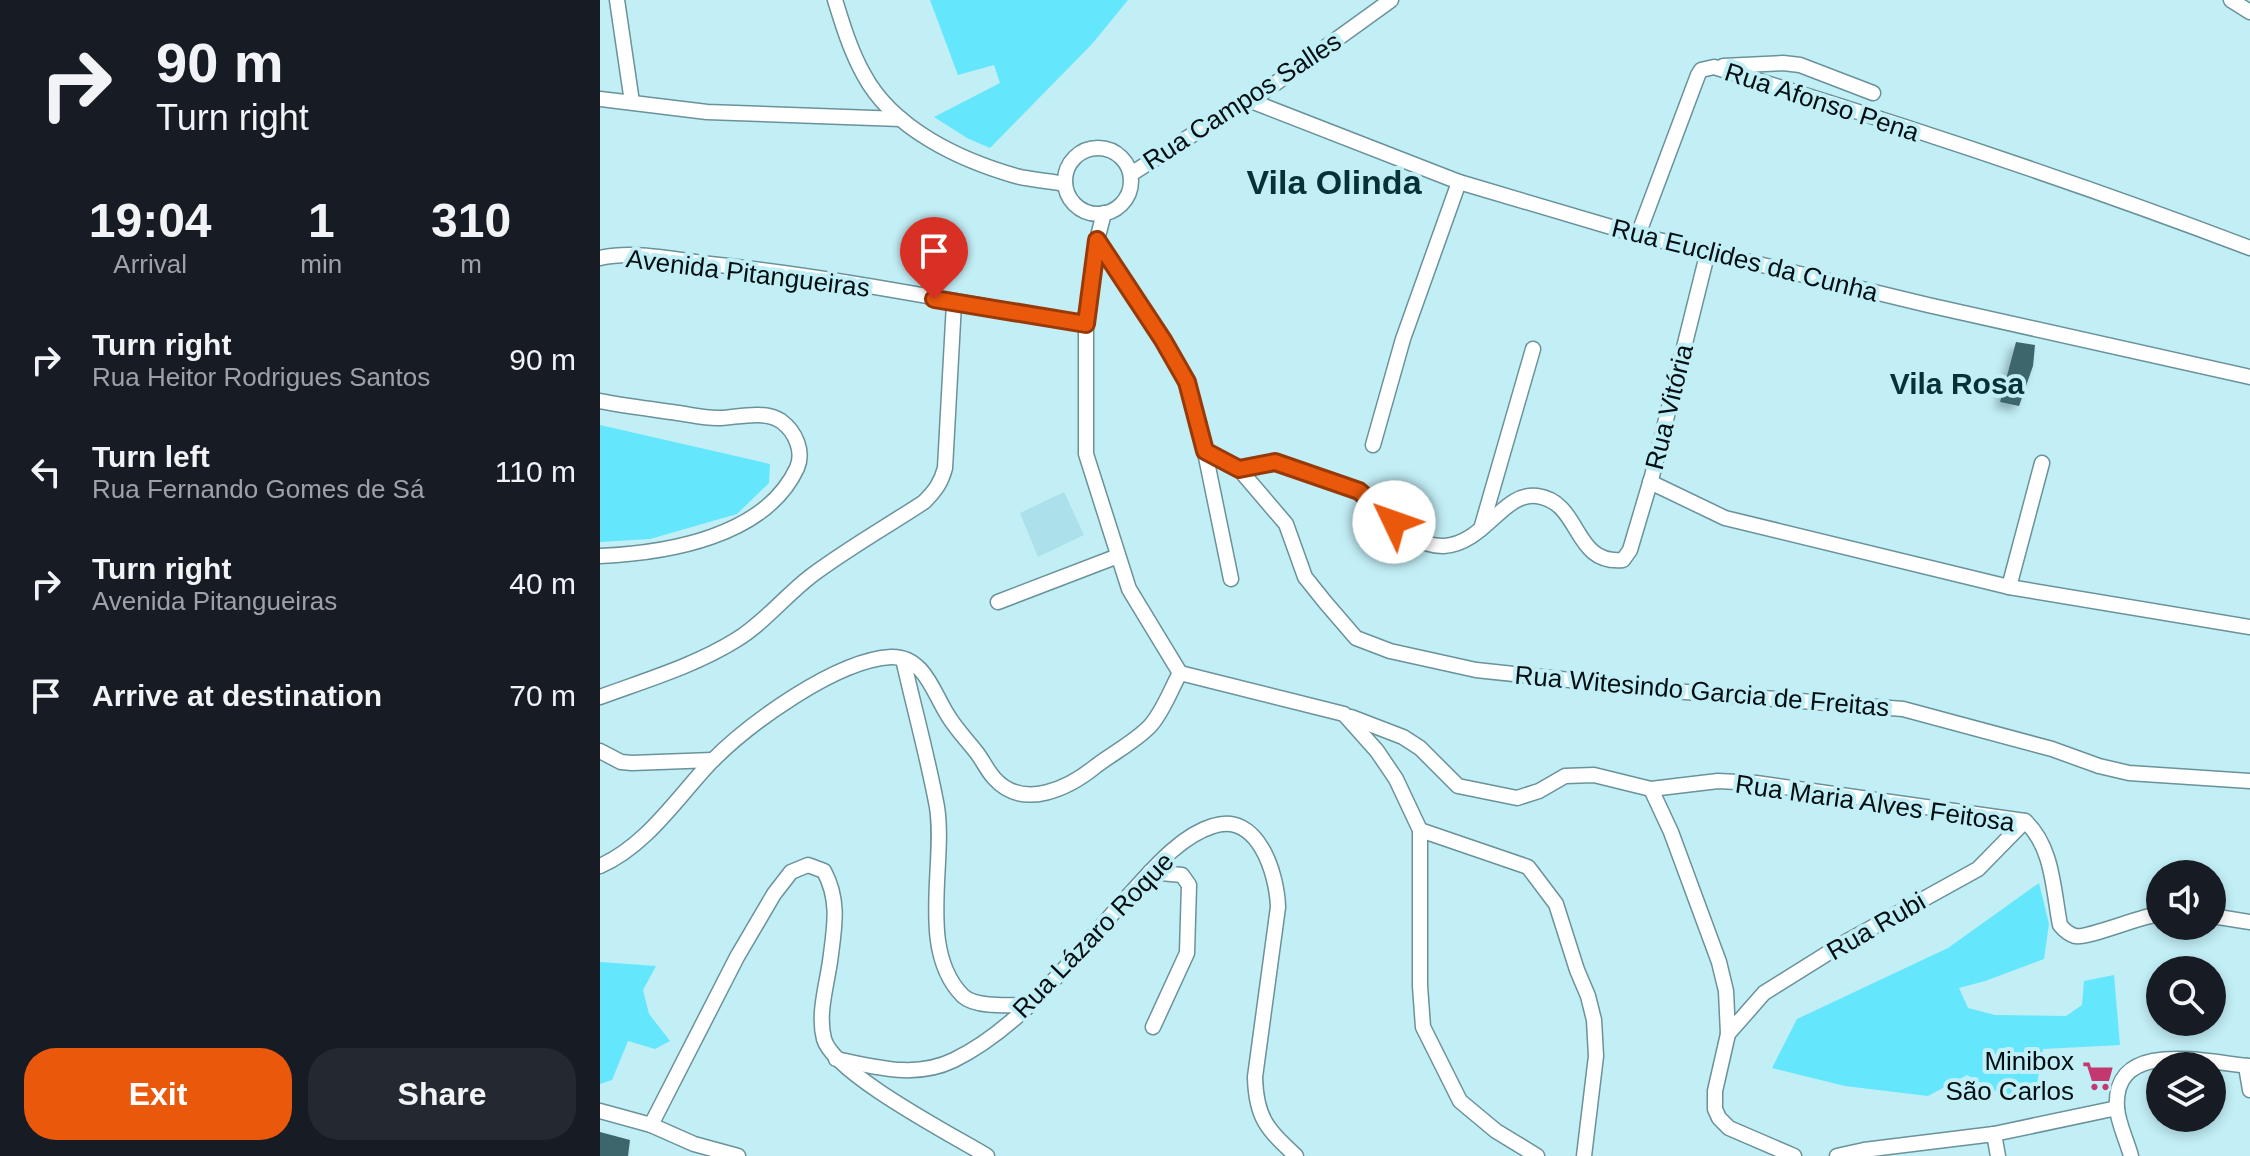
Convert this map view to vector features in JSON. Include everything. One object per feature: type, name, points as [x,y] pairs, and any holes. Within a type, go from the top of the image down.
[{"type":"street","points":[[617,0],[632,102]]},
{"type":"street","points":[[835,0],[865,77],[901,119],[955,154],[1017,176],[1065,184]]},
{"type":"street","name":"Rua Campos Salles","points":[[1131,174],[1251,101],[1391,0]]},
{"type":"street","points":[[2231,0],[2250,12]]},
{"type":"street","points":[[1714,67],[1800,65],[1873,93]]},
{"type":"street","name":"Rua Afonso Pena","points":[[1638,235],[1698,75],[1701,70],[1714,67],[2179,219],[2250,248]]},
{"type":"street","points":[[600,99],[707,112],[901,119]]},
{"type":"street","name":"Rua Euclides da Cunha","points":[[1251,101],[1459,182],[1638,235],[1928,305],[2250,377]]},
{"type":"street","points":[[1088,149],[1110,150],[1127,164],[1131,174],[1131,185],[1122,204],[1104,213],[1083,210],[1068,194],[1065,184],[1071,162],[1088,149]]},
{"type":"street","points":[[1373,445],[1403,339],[1459,182]]},
{"type":"street","points":[[1104,213],[1097,240],[1086,324],[1086,454],[1129,589],[1180,673],[1344,714],[1403,737],[1420,748],[1458,786],[1517,798],[1539,791],[1565,776],[1594,775],[1651,789],[1671,832],[1719,962],[1726,991],[1728,1034],[1715,1091],[1715,1109],[1729,1128],[1794,1156]]},
{"type":"street","points":[[1097,240],[1187,382],[1205,451],[1231,579]]},
{"type":"street","name":"Rua Vitória","points":[[1481,531],[1512,502],[1530,495],[1543,497],[1557,503],[1571,520],[1585,547],[1595,555],[1623,560],[1630,550],[1650,482],[1708,251]]},
{"type":"street","name":"Avenida Pitangueiras","points":[[600,258],[637,257],[743,267],[1086,324]]},
{"type":"street","points":[[600,697],[668,673],[739,639],[845,550],[924,502],[934,491],[941,482],[945,468],[954,303]]},
{"type":"street","points":[[1205,451],[1239,469],[1275,462],[1359,491],[1416,539],[1434,545],[1462,542],[1481,531],[1533,349]]},
{"type":"street","points":[[600,401],[716,418],[754,415],[781,422],[800,444],[800,462],[783,491],[751,517],[718,534],[671,549],[600,556]]},
{"type":"street","points":[[2009,587],[2042,463]]},
{"type":"street","name":"Rua Witesindo Garcia de Freitas","points":[[1239,469],[1286,524],[1305,577],[1356,638],[1390,651],[1476,670],[1673,691],[1903,709],[2129,773],[2250,781]]},
{"type":"street","points":[[1650,482],[1725,518],[2009,587],[2250,627]]},
{"type":"street","points":[[998,602],[1118,556]]},
{"type":"street","points":[[600,866],[628,849],[713,760],[774,709],[806,689],[861,664],[878,659],[903,659],[918,666],[927,676],[948,716],[995,780],[1021,795],[1042,794],[1075,783],[1150,726],[1180,673]]},
{"type":"street","points":[[903,659],[938,812],[937,932],[946,973],[965,999],[992,1005],[1028,1005]]},
{"type":"street","points":[[1344,714],[1377,751],[1396,779],[1420,830],[1423,1027],[1460,1101],[1496,1131],[1537,1156]]},
{"type":"street","points":[[600,751],[621,762],[632,763],[713,760]]},
{"type":"street","name":"Rua Maria Alves Feitosa","points":[[1651,789],[1718,781],[1756,783],[2025,821],[2044,846],[2060,925],[2066,932],[2077,937],[2086,936],[2146,917]]},
{"type":"street","name":"Rua Rubi","points":[[1728,1034],[1764,993],[1844,943],[1978,869],[2025,821]]},
{"type":"street","name":"Rua Lázaro Roque","points":[[836,1059],[905,1071],[930,1069],[954,1060],[985,1042],[1028,1005],[1150,872],[1192,836],[1228,822],[1243,827],[1254,836],[1271,866],[1278,907],[1255,1077],[1255,1103],[1272,1134],[1296,1156]]},
{"type":"street","points":[[1420,830],[1528,867],[1556,904],[1594,1020],[1596,1056],[1584,1156]]},
{"type":"street","points":[[651,1125],[737,957],[774,894],[791,872],[808,865],[824,871],[835,897],[836,914],[822,1008],[825,1043],[836,1059],[887,1097],[987,1156]]},
{"type":"street","points":[[1150,872],[1182,875],[1189,885],[1187,953],[1153,1027]]},
{"type":"street","points":[[2226,918],[2250,922]]},
{"type":"street","points":[[2131,1156],[2117,1108],[2119,1091],[2131,1069],[2145,1061],[2171,1059],[2248,1066],[2250,1090]]},
{"type":"street","points":[[1837,1156],[1994,1134],[2117,1108]]},
{"type":"street","points":[[600,1111],[651,1125],[694,1144],[738,1156]]},
{"type":"street","points":[[1994,1134],[1998,1156]]},
{"type":"shaded area","points":[[930,0],[1128,0],[1092,44],[990,148],[934,117],[1000,83],[994,65],[958,75]]},
{"type":"shaded area","points":[[600,425],[770,464],[769,483],[737,514],[650,539],[600,542]]},
{"type":"shaded area","points":[[1064,492],[1084,535],[1038,557],[1020,513]]},
{"type":"shaded area","points":[[2039,883],[2049,924],[2044,959],[1959,988],[1968,1008],[1995,1015],[2066,1016],[2082,1005],[2084,981],[2114,975],[2120,1045],[2043,1049],[2036,1090],[2007,1097],[1967,1075],[1928,1096],[1845,1086],[1772,1068],[1797,1019],[1948,948]]},
{"type":"shaded area","points":[[600,962],[656,966],[643,990],[649,1014],[670,1041],[655,1049],[628,1041],[612,1080],[600,1084]]},
{"type":"building","points":[[2016,342],[2035,345],[2033,366],[2019,406],[2000,402]]},
{"type":"building","points":[[600,1132],[630,1140],[628,1156],[600,1156]]},
{"type":"place","name":"Minibox São Carlos","points":[[2098,1076]]},
{"type":"district","name":"Vila Olinda","points":[[1334,182]]},
{"type":"district","name":"Vila Rosa","points":[[1957,383]]},
{"type":"route","points":[[934,299],[1086,324],[1097,240],[1187,382],[1205,451],[1239,469],[1275,462],[1359,491],[1394,522]]}]
